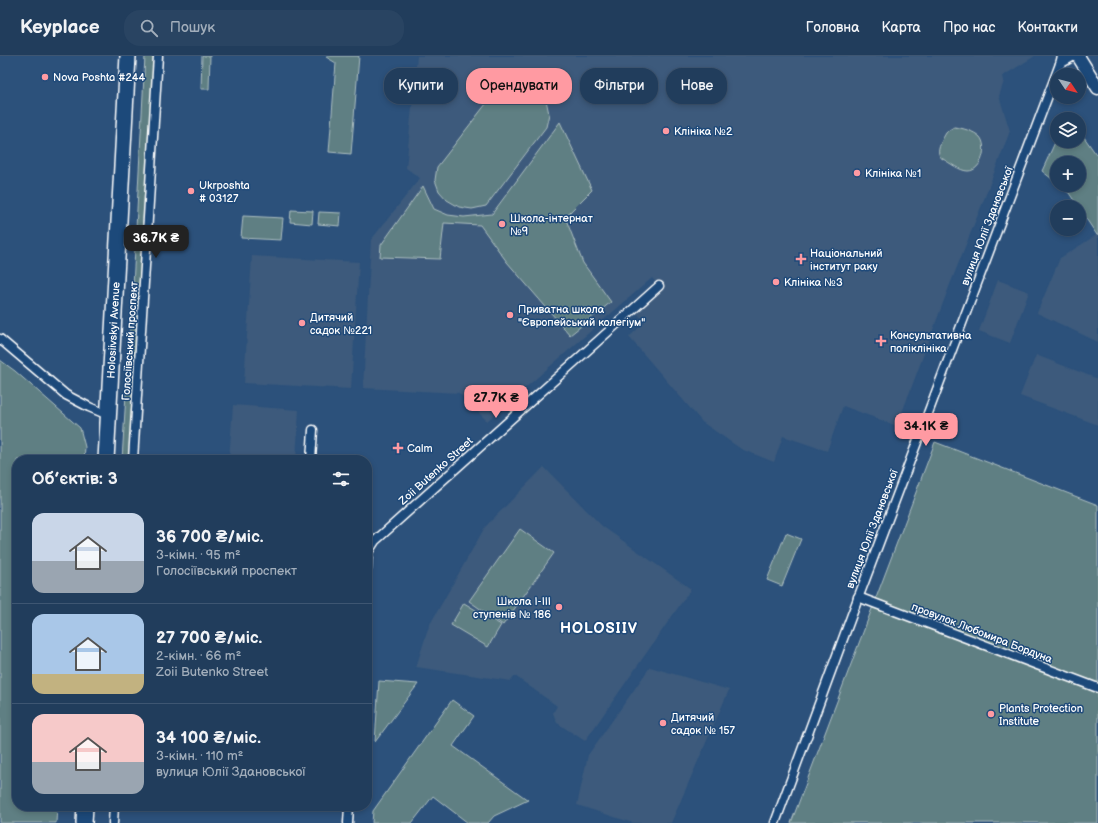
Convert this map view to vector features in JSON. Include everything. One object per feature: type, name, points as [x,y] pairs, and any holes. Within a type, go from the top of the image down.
[{"type":"highway","name":"Holosiivskyi Avenue","points":[[106,455],[128,56]]},
{"type":"highway","points":[[84,823],[85,811]]},
{"type":"main road","points":[[1078,56],[1098,88]]},
{"type":"street","name":"Голосіївський проспект","points":[[133,455],[158,56]]},
{"type":"street","points":[[1061,60],[1074,56]]},
{"type":"street","name":"вулиця Юлії Здановської","points":[[775,823],[858,597],[1061,60]]},
{"type":"street","name":"Zoii Butenko Street","points":[[372,546],[375,541],[658,286]]},
{"type":"street","points":[[0,339],[66,394],[89,407],[108,415]]},
{"type":"street","points":[[311,455],[313,430]]},
{"type":"street","name":"провулок Любомира Бордуна","points":[[858,597],[1098,688]]},
{"type":"street","points":[[113,823],[114,811]]},
{"type":"street","points":[[348,823],[349,811]]},
{"type":"shaded area","name":"Національний інститут раку","points":[[417,56],[1035,56],[1003,76],[1004,81],[999,96],[1010,131],[897,426],[843,406],[827,451],[783,436],[774,462],[741,449],[702,422],[629,337],[645,322],[636,312],[659,286],[652,278],[487,421],[459,393],[363,388],[371,240],[420,178],[406,168],[412,104],[458,104],[458,68],[416,68]]},
{"type":"shaded area","points":[[1098,234],[1098,342],[1037,313],[1060,258]]},
{"type":"shaded area","name":"Дитячий садок №221","points":[[252,256],[359,262],[351,389],[244,383]]},
{"type":"shaded area","points":[[998,280],[1029,292],[1010,343],[979,331]]},
{"type":"shaded area","points":[[1036,355],[1098,379],[1098,425],[1020,396]]},
{"type":"shaded area","points":[[233,405],[299,410],[296,455],[229,455]]},
{"type":"shaded area","name":"Школа І-ІІІ ступенів № 186","points":[[544,467],[602,526],[691,589],[585,741],[557,723],[553,713],[557,706],[515,676],[511,681],[416,667],[429,626],[485,527]]},
{"type":"shaded area","name":"Дитячий садок № 157","points":[[650,667],[729,690],[671,823],[633,823],[577,805],[588,755]]},
{"type":"green space","points":[[145,56],[154,56],[139,324],[131,325]]},
{"type":"green space","points":[[202,56],[210,56],[209,89],[201,89]]},
{"type":"green space","points":[[326,56],[359,56],[351,154],[329,152],[336,63]]},
{"type":"green space","points":[[486,104],[547,104],[549,114],[546,127],[486,206],[472,209],[459,207],[447,200],[439,191],[435,180],[437,167]]},
{"type":"green space","points":[[560,122],[592,190],[565,217],[583,263],[611,302],[570,335],[507,262],[480,225],[444,223],[440,259],[380,257],[381,245],[423,186],[434,209],[448,215],[464,217],[492,214]]},
{"type":"green space","points":[[954,127],[975,133],[982,141],[982,157],[980,163],[973,170],[965,171],[958,168],[939,155],[939,149],[943,138],[948,131]]},
{"type":"green space","points":[[1086,140],[1098,157],[1097,235],[1086,218],[1086,200],[1074,200],[1068,192],[1086,192],[1086,156],[1050,156],[1050,177],[1042,171],[1052,148],[1086,148]]},
{"type":"green space","points":[[291,210],[313,211],[312,224],[290,222]]},
{"type":"green space","points":[[319,212],[341,213],[340,226],[318,224]]},
{"type":"green space","points":[[243,216],[283,218],[281,240],[241,238]]},
{"type":"green space","points":[[130,328],[138,328],[130,455],[122,455]]},
{"type":"green space","points":[[0,360],[15,371],[80,428],[85,447],[84,455],[12,455],[12,811],[57,811],[56,823],[0,823]]},
{"type":"green space","points":[[935,442],[1098,505],[1098,823],[791,823]]},
{"type":"green space","points":[[520,529],[554,553],[503,625],[469,601]]},
{"type":"green space","points":[[786,533],[801,539],[782,586],[767,580]]},
{"type":"green space","points":[[464,603],[501,625],[488,647],[451,625]]},
{"type":"green space","points":[[379,681],[418,684],[375,742]]},
{"type":"green space","points":[[452,700],[474,716],[453,746],[528,800],[494,816],[488,823],[468,823],[433,796],[412,823],[372,823],[373,811]]},
{"type":"place","name":"Nova Poshta #244","points":[[45,77]]},
{"type":"place","name":"Клініка №2","points":[[666,131]]},
{"type":"place","name":"Клініка №1","points":[[857,173]]},
{"type":"place","name":"Ukrposhta # 03127","points":[[191,191]]},
{"type":"place","name":"Школа-інтернат №9","points":[[502,224]]},
{"type":"place","name":"Національний інститут раку","points":[[801,259]]},
{"type":"place","name":"Клініка №3","points":[[776,282]]},
{"type":"place","name":"Приватна школа \"Європейський колегіум\"","points":[[510,315]]},
{"type":"place","name":"Дитячий садок №221","points":[[302,323]]},
{"type":"place","name":"Консультативна поліклініка","points":[[881,341]]},
{"type":"place","name":"Calm","points":[[398,448]]},
{"type":"place","name":"Школа І-ІІІ ступенів № 186","points":[[559,607]]},
{"type":"place","name":"Plants Protection Institute","points":[[991,714]]},
{"type":"place","name":"Дитячий садок № 157","points":[[663,723]]},
{"type":"district","name":"HOLOSIIV","points":[[599,628]]}]
